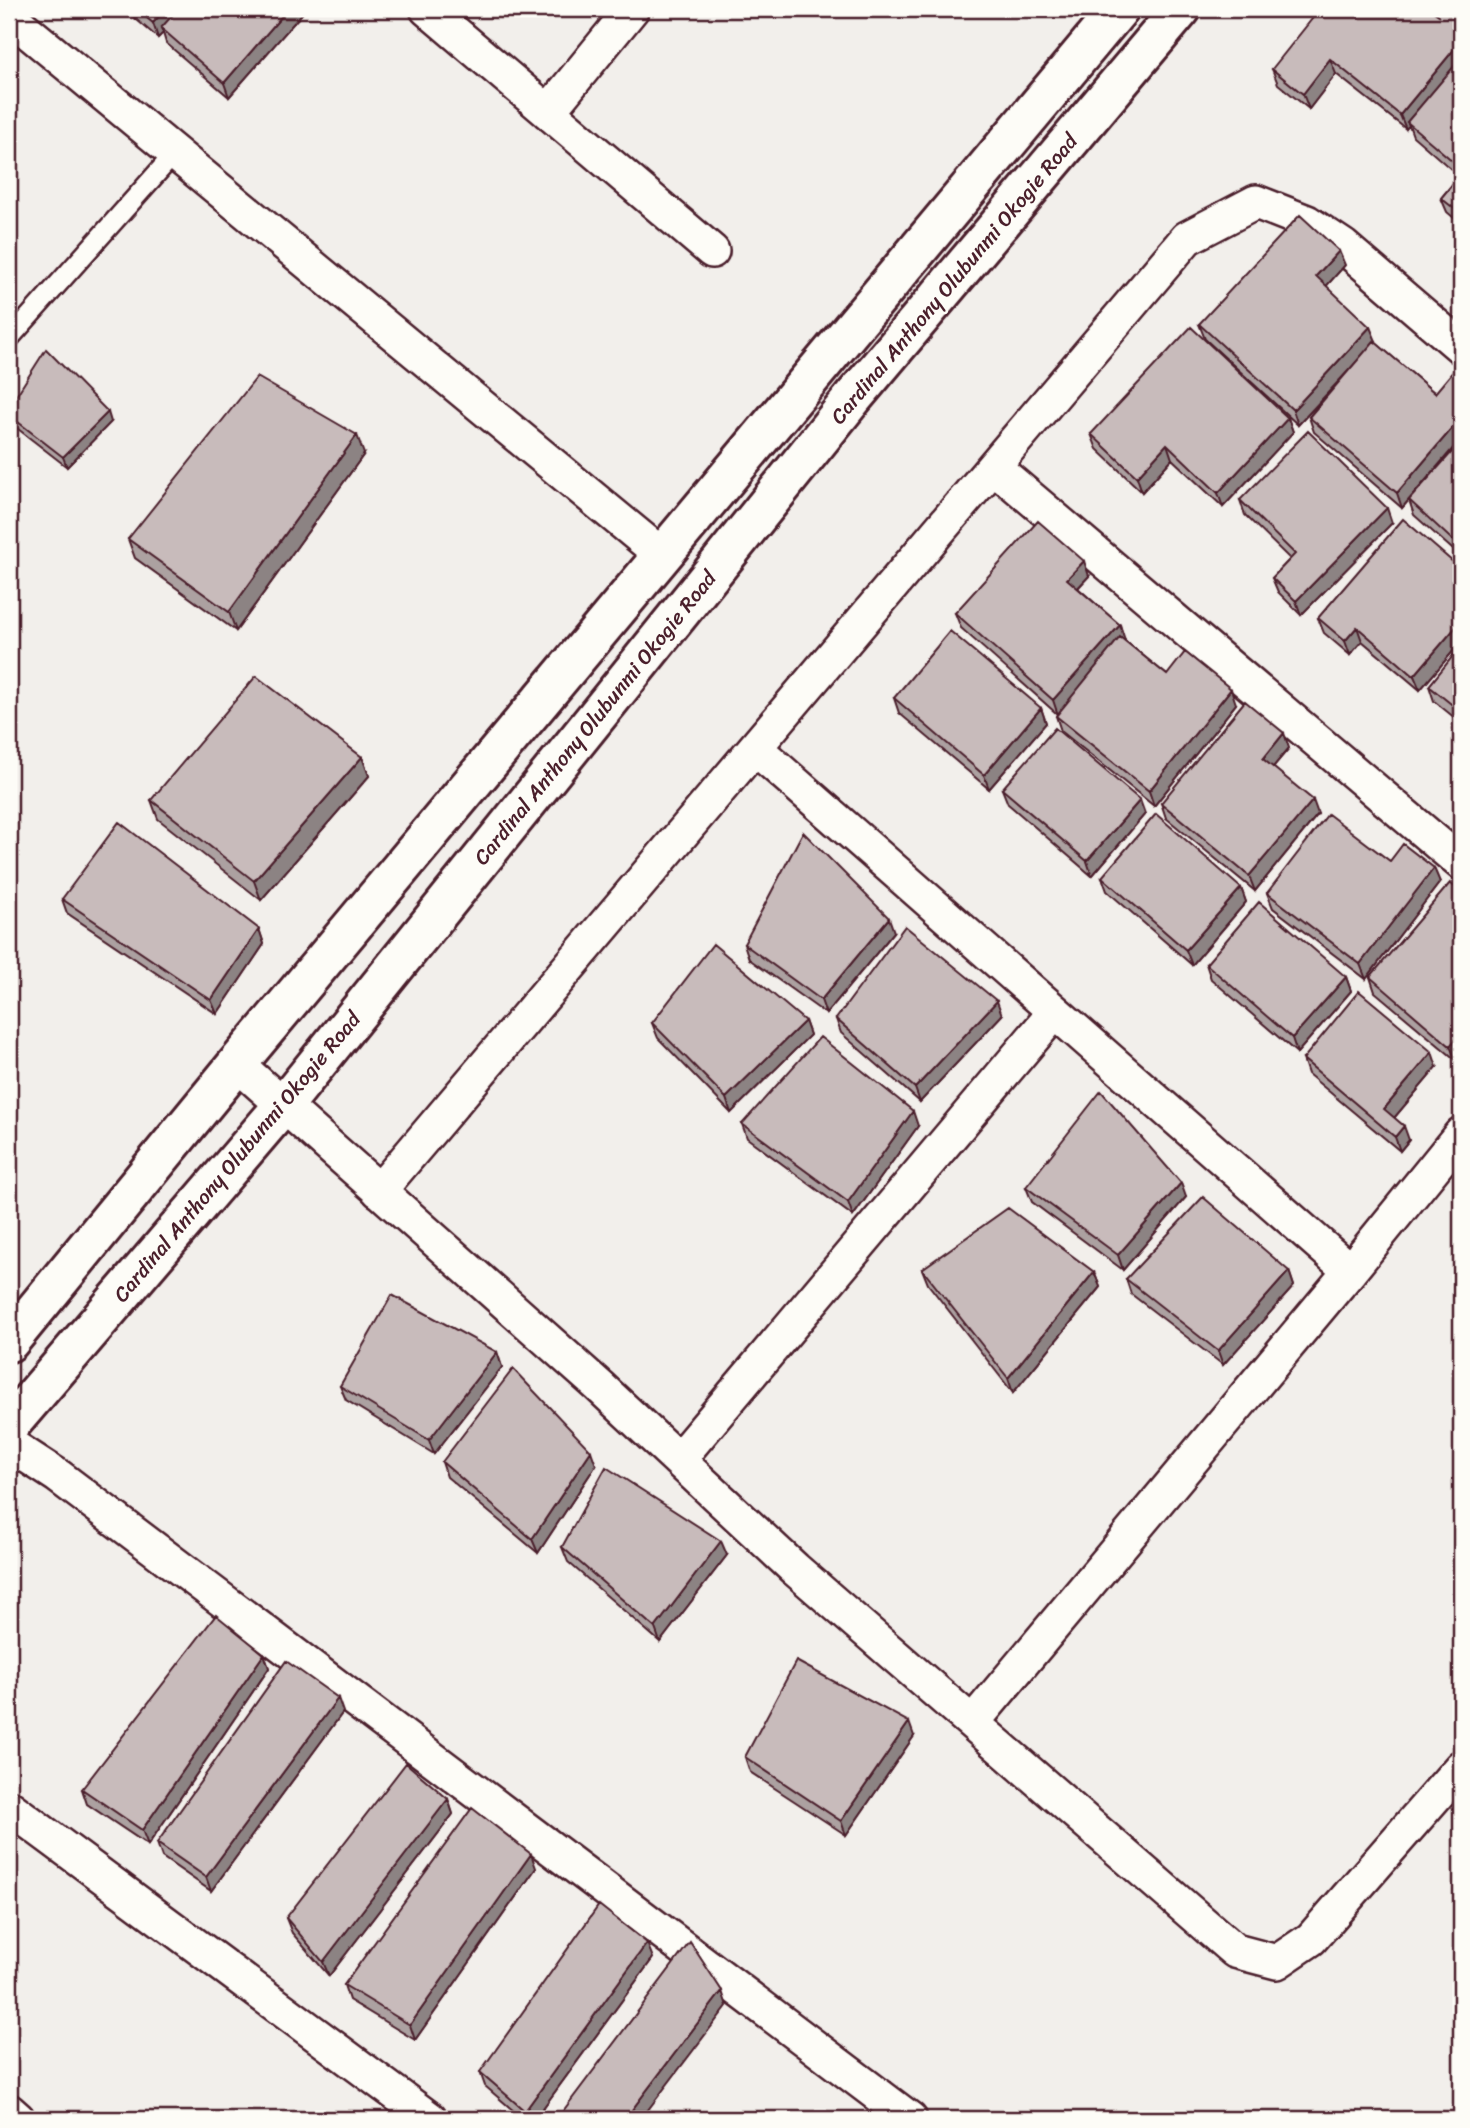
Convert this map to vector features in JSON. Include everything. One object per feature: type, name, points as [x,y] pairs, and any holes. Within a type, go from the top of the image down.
[{"type":"street","points":[[427,9],[712,251]]},
{"type":"street","points":[[548,111],[632,9]]},
{"type":"street","points":[[9,1342],[1119,9]]},
{"type":"street","name":"Cardinal Anthony Olubunmi Okogie Road","points":[[9,1426],[282,1107],[852,399],[1181,9]]},
{"type":"street","points":[[9,16],[663,556]]},
{"type":"street","points":[[379,1191],[1187,238],[1256,202],[1307,222],[1343,246],[1461,347]]},
{"type":"street","points":[[994,467],[1461,863]]},
{"type":"street","points":[[755,748],[1350,1271]]},
{"type":"street","points":[[678,1460],[1055,1012]]},
{"type":"street","points":[[237,1065],[599,1386],[795,1569],[1235,1951],[1277,1962],[1311,1939],[1461,1766]]},
{"type":"street","points":[[973,1722],[1461,1134]]},
{"type":"street","points":[[9,1444],[58,1476],[910,2119]]},
{"type":"street","points":[[9,1807],[430,2119]]},
{"type":"street","points":[[9,2111],[18,2119]]},
{"type":"lane","points":[[9,339],[175,153]]},
{"type":"building","points":[[136,9],[165,9],[153,23]]},
{"type":"building","points":[[178,9],[288,9],[224,83],[161,28]]},
{"type":"building","points":[[1320,9],[1430,9],[1440,16],[1431,9],[1461,9],[1461,41],[1400,115],[1330,59],[1303,94],[1272,69]]},
{"type":"building","points":[[1461,58],[1461,168],[1407,122]]},
{"type":"building","points":[[1461,174],[1461,214],[1441,198]]},
{"type":"building","points":[[1300,215],[1339,251],[1316,276],[1370,327],[1293,410],[1199,324]]},
{"type":"building","points":[[1191,327],[1288,418],[1218,493],[1167,444],[1137,477],[1091,434]]},
{"type":"building","points":[[1374,341],[1435,393],[1455,369],[1461,375],[1461,418],[1397,493],[1309,417]]},
{"type":"building","points":[[46,349],[108,412],[63,457],[9,415],[9,407]]},
{"type":"building","points":[[257,377],[357,435],[229,612],[128,539]]},
{"type":"building","points":[[1308,431],[1387,508],[1296,601],[1272,578],[1295,554],[1240,500]]},
{"type":"building","points":[[1461,442],[1461,548],[1409,500]]},
{"type":"building","points":[[1403,519],[1461,569],[1461,621],[1414,676],[1357,627],[1345,641],[1318,618]]},
{"type":"building","points":[[1038,521],[1084,561],[1067,579],[1120,625],[1053,700],[955,613]]},
{"type":"building","points":[[950,631],[1041,708],[984,775],[894,698]]},
{"type":"building","points":[[1120,637],[1167,675],[1185,652],[1231,689],[1149,791],[1056,716]]},
{"type":"building","points":[[1461,646],[1461,712],[1429,686]]},
{"type":"building","points":[[256,676],[362,757],[254,881],[151,800]]},
{"type":"building","points":[[1245,701],[1284,733],[1263,759],[1313,800],[1249,876],[1161,803]]},
{"type":"building","points":[[1055,728],[1140,800],[1087,861],[1002,789]]},
{"type":"building","points":[[1156,814],[1241,888],[1186,950],[1102,877]]},
{"type":"building","points":[[1328,814],[1390,861],[1403,844],[1434,868],[1360,964],[1267,893]]},
{"type":"building","points":[[119,822],[259,929],[211,1000],[62,899]]},
{"type":"building","points":[[803,832],[889,918],[821,1000],[744,944]]},
{"type":"building","points":[[1450,883],[1461,892],[1461,1033],[1450,1046],[1370,977]]},
{"type":"building","points":[[1259,902],[1346,977],[1292,1038],[1206,964]]},
{"type":"building","points":[[905,926],[997,1001],[915,1088],[836,1019]]},
{"type":"building","points":[[713,944],[805,1021],[726,1098],[652,1023]]},
{"type":"building","points":[[1359,991],[1432,1052],[1384,1109],[1404,1126],[1395,1137],[1303,1059]]},
{"type":"building","points":[[820,1037],[913,1111],[848,1202],[742,1124]]},
{"type":"building","points":[[1101,1091],[1181,1183],[1118,1255],[1026,1187]]},
{"type":"building","points":[[1203,1197],[1289,1271],[1218,1351],[1126,1279]]},
{"type":"building","points":[[1008,1208],[1094,1272],[1008,1378],[922,1269]]},
{"type":"building","points":[[392,1295],[497,1352],[429,1440],[340,1386]]},
{"type":"building","points":[[513,1369],[591,1451],[532,1539],[442,1462]]},
{"type":"building","points":[[606,1467],[721,1541],[655,1628],[562,1547]]},
{"type":"building","points":[[216,1615],[264,1654],[142,1830],[82,1789]]},
{"type":"building","points":[[286,1661],[338,1698],[206,1877],[157,1843]]},
{"type":"building","points":[[796,1661],[909,1722],[841,1821],[745,1757]]},
{"type":"building","points":[[406,1763],[448,1799],[323,1962],[286,1918]]},
{"type":"building","points":[[472,1808],[531,1854],[410,2025],[344,1985]]},
{"type":"building","points":[[599,1905],[647,1943],[525,2111],[480,2072]]},
{"type":"building","points":[[690,1942],[722,1991],[625,2119],[557,2119]]}]
